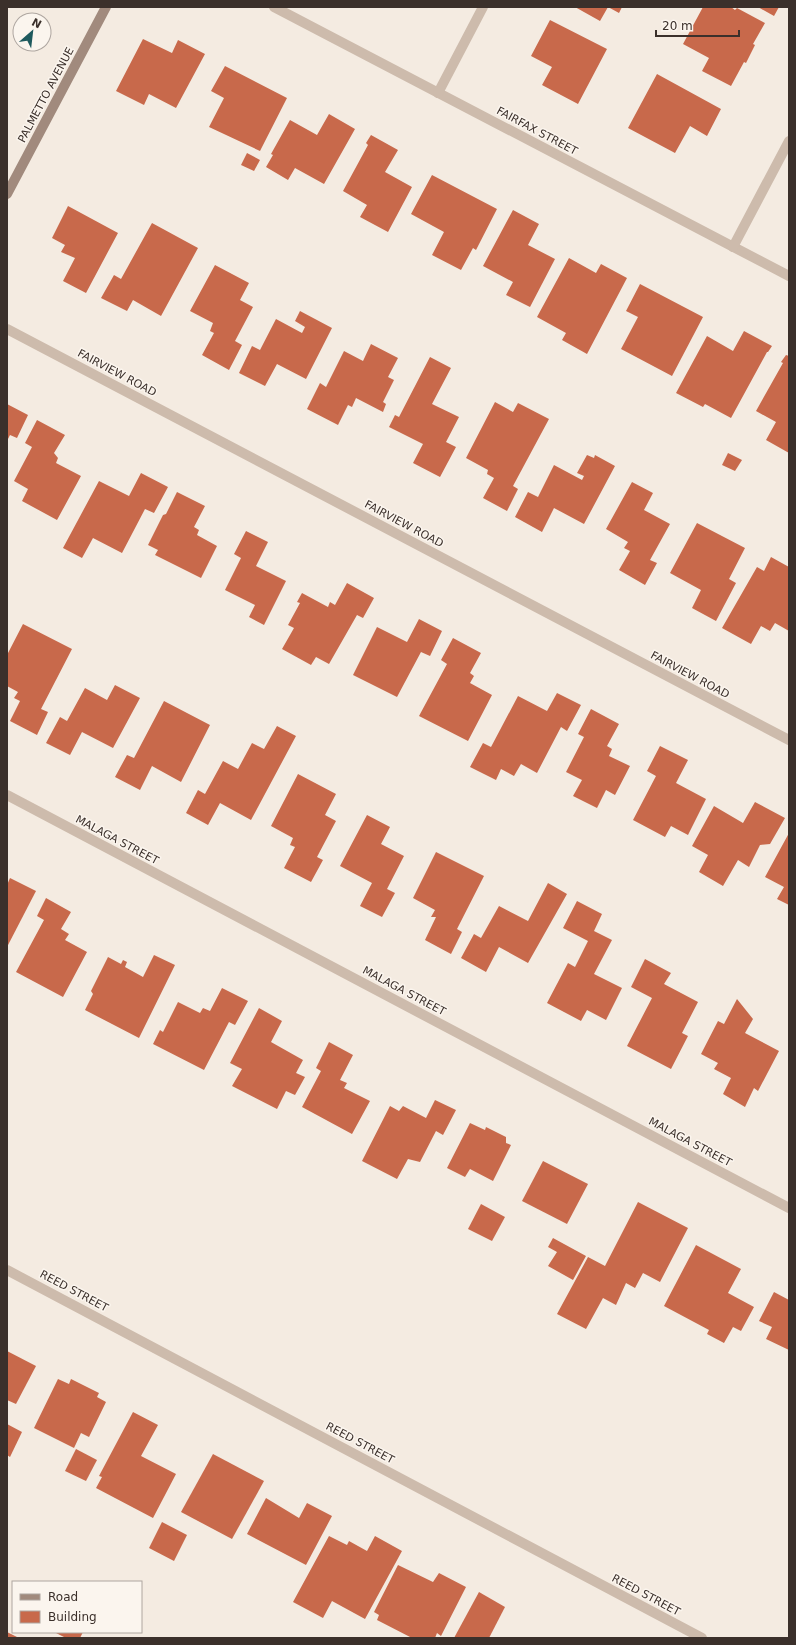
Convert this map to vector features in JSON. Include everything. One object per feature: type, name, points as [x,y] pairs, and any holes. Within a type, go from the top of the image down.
[{"type":"street","name":"PALMETTO AVENUE","points":[[7,194],[106,7]]},
{"type":"street","name":"FAIRFAX STREET","points":[[274,7],[789,276]]},
{"type":"street","points":[[438,93],[483,7]]},
{"type":"street","points":[[734,247],[789,141]]},
{"type":"street","name":"FAIRVIEW ROAD","points":[[7,329],[789,740]]},
{"type":"street","name":"MALAGA STREET","points":[[7,795],[789,1208]]},
{"type":"street","name":"REED STREET","points":[[7,1270],[702,1638]]},
{"type":"building","points":[[575,7],[608,7],[600,21]]},
{"type":"building","points":[[608,7],[622,7],[619,13]]},
{"type":"building","points":[[703,7],[731,7],[735,10],[737,8],[765,23],[753,44],[755,45],[746,63],[744,62],[731,86],[702,71],[709,58],[683,44]]},
{"type":"building","points":[[758,7],[779,7],[774,16]]},
{"type":"building","points":[[550,20],[607,49],[578,104],[542,85],[552,67],[531,56]]},
{"type":"building","points":[[143,39],[172,53],[178,40],[205,54],[176,108],[149,94],[144,105],[116,91]]},
{"type":"building","points":[[225,66],[287,98],[260,151],[209,127],[224,98],[211,91]]},
{"type":"building","points":[[657,74],[721,109],[707,136],[690,126],[675,153],[628,128]]},
{"type":"building","points":[[329,114],[355,129],[324,184],[295,168],[288,180],[266,167],[273,155],[271,154],[290,120],[317,135]]},
{"type":"building","points":[[371,135],[398,150],[385,172],[412,187],[388,232],[360,217],[367,205],[343,191],[368,145],[366,143]]},
{"type":"building","points":[[247,153],[260,160],[254,171],[241,165]]},
{"type":"building","points":[[432,175],[497,209],[476,250],[473,248],[461,270],[432,255],[444,232],[411,214]]},
{"type":"building","points":[[68,206],[118,233],[86,293],[63,281],[75,258],[61,252],[65,245],[52,238]]},
{"type":"building","points":[[513,210],[539,224],[528,245],[555,259],[530,307],[506,295],[513,282],[483,266]]},
{"type":"building","points":[[152,223],[198,248],[161,316],[133,300],[127,311],[101,298],[114,275],[121,279]]},
{"type":"building","points":[[569,258],[596,273],[601,264],[627,278],[587,354],[562,340],[566,333],[537,317]]},
{"type":"building","points":[[215,265],[249,283],[240,300],[253,307],[235,341],[242,345],[229,370],[202,355],[214,333],[210,331],[213,323],[190,311]]},
{"type":"building","points":[[640,284],[703,317],[672,376],[621,349],[638,317],[626,311]]},
{"type":"building","points":[[300,311],[332,328],[306,379],[277,364],[265,386],[239,373],[252,346],[260,350],[276,319],[302,333],[305,327],[295,321]]},
{"type":"building","points":[[744,331],[772,346],[767,352],[731,418],[705,404],[703,407],[676,393],[707,336],[733,351]]},
{"type":"building","points":[[371,344],[398,358],[388,377],[394,380],[383,402],[386,404],[383,412],[356,398],[352,407],[348,405],[338,425],[307,409],[320,383],[326,387],[344,351],[363,361]]},
{"type":"building","points":[[786,355],[789,356],[789,453],[766,440],[776,422],[756,411]]},
{"type":"building","points":[[430,357],[451,368],[432,404],[459,417],[446,442],[456,447],[440,477],[413,463],[423,444],[389,427],[395,415],[399,417]]},
{"type":"building","points":[[495,402],[513,412],[518,403],[549,419],[513,486],[518,489],[507,511],[483,498],[494,478],[487,474],[488,470],[466,458]]},
{"type":"building","points":[[7,404],[28,415],[17,438],[10,435],[7,441]]},
{"type":"building","points":[[37,420],[65,435],[54,453],[58,458],[56,463],[81,476],[57,520],[22,501],[28,489],[14,481],[32,447],[25,443]]},
{"type":"building","points":[[728,453],[742,460],[735,471],[722,465]]},
{"type":"building","points":[[587,455],[594,458],[595,455],[615,466],[584,524],[554,508],[542,532],[515,517],[528,492],[538,497],[554,465],[582,480],[584,476],[577,473]]},
{"type":"building","points":[[141,473],[168,487],[154,513],[145,509],[122,553],[93,538],[82,558],[63,548],[99,481],[129,496]]},
{"type":"building","points":[[632,482],[653,493],[644,510],[670,524],[650,560],[657,563],[645,585],[619,570],[630,551],[624,548],[628,542],[606,529]]},
{"type":"building","points":[[177,492],[205,506],[194,527],[199,530],[197,535],[217,546],[201,578],[155,555],[158,550],[148,545],[163,515],[166,514]]},
{"type":"building","points":[[697,523],[745,548],[729,579],[736,583],[716,621],[692,608],[701,590],[670,573]]},
{"type":"building","points":[[246,531],[268,542],[256,566],[286,581],[264,625],[249,617],[255,605],[225,590],[241,558],[234,554]]},
{"type":"building","points":[[771,557],[789,567],[789,631],[775,623],[770,631],[761,626],[751,644],[722,628],[757,567],[764,571]]},
{"type":"building","points":[[347,583],[374,598],[363,618],[357,615],[329,664],[316,657],[311,665],[282,649],[294,628],[288,625],[300,603],[297,602],[302,593],[328,607],[330,602],[335,605]]},
{"type":"building","points":[[419,619],[442,631],[430,656],[421,652],[397,697],[353,675],[377,627],[407,642]]},
{"type":"building","points":[[23,624],[72,649],[41,709],[48,712],[37,735],[10,721],[20,701],[14,698],[18,692],[7,686],[7,655]]},
{"type":"building","points":[[453,638],[481,653],[470,673],[474,676],[470,683],[492,695],[468,741],[419,716],[447,664],[441,660]]},
{"type":"building","points":[[115,685],[140,698],[113,748],[82,732],[70,755],[46,743],[60,717],[67,721],[85,688],[107,700]]},
{"type":"building","points":[[557,693],[581,705],[567,731],[561,727],[537,773],[521,764],[514,776],[501,769],[496,780],[470,767],[483,743],[491,747],[518,696],[547,711]]},
{"type":"building","points":[[164,701],[210,725],[181,782],[152,766],[140,790],[115,777],[127,755],[134,758]]},
{"type":"building","points":[[591,709],[619,724],[607,746],[612,749],[609,756],[630,766],[615,795],[606,790],[597,808],[573,796],[582,780],[566,772],[584,737],[578,734]]},
{"type":"building","points":[[277,726],[296,736],[251,820],[220,803],[208,825],[186,813],[198,790],[205,794],[223,761],[238,769],[252,743],[264,749]]},
{"type":"building","points":[[660,746],[688,760],[676,783],[706,799],[688,835],[671,826],[665,837],[633,820],[656,776],[647,771]]},
{"type":"building","points":[[298,774],[336,794],[325,815],[336,821],[317,857],[323,860],[311,882],[284,868],[295,847],[290,845],[293,838],[271,826]]},
{"type":"building","points":[[755,802],[785,818],[770,844],[760,845],[749,867],[738,860],[723,886],[699,872],[708,855],[692,846],[714,806],[743,823]]},
{"type":"building","points":[[367,815],[390,827],[381,844],[404,856],[387,889],[395,893],[382,917],[360,906],[372,883],[340,866]]},
{"type":"building","points":[[789,833],[789,905],[777,899],[784,887],[765,877]]},
{"type":"building","points":[[436,852],[484,876],[457,929],[462,932],[451,954],[425,940],[436,917],[431,917],[435,910],[413,898]]},
{"type":"building","points":[[10,878],[36,891],[7,947],[7,885]]},
{"type":"building","points":[[548,883],[567,894],[528,963],[499,947],[486,972],[461,958],[474,934],[481,938],[499,906],[528,921]]},
{"type":"building","points":[[46,898],[71,912],[61,929],[69,934],[65,940],[87,952],[63,997],[16,972],[44,920],[37,916]]},
{"type":"building","points":[[577,901],[602,914],[594,931],[612,940],[594,974],[622,988],[606,1020],[587,1010],[581,1021],[547,1003],[568,963],[575,967],[588,941],[563,928]]},
{"type":"building","points":[[154,955],[175,965],[139,1038],[85,1010],[93,994],[91,991],[108,957],[121,964],[123,960],[127,962],[125,967],[143,977]]},
{"type":"building","points":[[645,959],[671,973],[664,984],[698,1002],[682,1033],[688,1036],[671,1069],[627,1046],[652,998],[631,987]]},
{"type":"building","points":[[222,988],[248,1001],[235,1025],[229,1022],[204,1070],[153,1044],[160,1030],[163,1032],[178,1002],[200,1013],[203,1008],[210,1011]]},
{"type":"building","points":[[737,999],[753,1019],[745,1033],[779,1051],[758,1091],[754,1088],[745,1107],[723,1094],[731,1078],[714,1069],[718,1063],[701,1054],[718,1021],[724,1024]]},
{"type":"building","points":[[259,1008],[282,1021],[271,1042],[303,1060],[296,1073],[305,1077],[295,1095],[286,1091],[277,1109],[232,1086],[242,1069],[230,1063]]},
{"type":"building","points":[[329,1042],[353,1055],[340,1080],[347,1083],[344,1088],[370,1101],[352,1134],[302,1107],[321,1071],[316,1068]]},
{"type":"building","points":[[435,1100],[456,1110],[443,1135],[436,1131],[420,1162],[408,1159],[397,1179],[362,1161],[390,1106],[399,1111],[403,1106],[426,1118]]},
{"type":"building","points":[[470,1123],[485,1130],[486,1127],[506,1137],[506,1143],[511,1145],[493,1181],[470,1169],[465,1177],[447,1168]]},
{"type":"building","points":[[543,1161],[588,1184],[567,1224],[522,1201]]},
{"type":"building","points":[[638,1202],[688,1228],[660,1282],[643,1273],[635,1288],[626,1283],[616,1305],[603,1298],[586,1329],[557,1314],[588,1257],[605,1266]]},
{"type":"building","points":[[481,1204],[505,1217],[492,1241],[468,1229]]},
{"type":"building","points":[[553,1238],[586,1256],[573,1280],[548,1266],[557,1252],[548,1247]]},
{"type":"building","points":[[696,1245],[741,1269],[728,1293],[754,1307],[741,1331],[733,1327],[724,1343],[707,1334],[709,1330],[664,1306]]},
{"type":"building","points":[[774,1292],[789,1300],[789,1350],[766,1339],[772,1327],[759,1321]]},
{"type":"building","points":[[7,1351],[36,1366],[16,1404],[7,1400]]},
{"type":"building","points":[[58,1379],[69,1384],[71,1379],[99,1393],[97,1397],[106,1402],[89,1437],[81,1433],[74,1448],[34,1428]]},
{"type":"building","points":[[133,1412],[158,1425],[141,1456],[176,1474],[153,1518],[96,1488],[102,1477],[99,1476]]},
{"type":"building","points":[[7,1424],[22,1432],[10,1457],[7,1455]]},
{"type":"building","points":[[76,1449],[97,1460],[86,1481],[65,1471]]},
{"type":"building","points":[[213,1454],[264,1481],[232,1539],[181,1512]]},
{"type":"building","points":[[266,1498],[299,1518],[307,1503],[332,1516],[306,1565],[247,1534]]},
{"type":"building","points":[[162,1522],[187,1535],[174,1561],[149,1548]]},
{"type":"building","points":[[329,1536],[347,1545],[349,1541],[367,1551],[375,1536],[402,1551],[365,1619],[332,1601],[323,1618],[293,1602]]},
{"type":"building","points":[[398,1565],[433,1582],[439,1573],[466,1587],[441,1636],[437,1633],[435,1638],[412,1638],[377,1620],[379,1615],[374,1612]]},
{"type":"building","points":[[479,1592],[505,1607],[489,1638],[454,1638]]},
{"type":"building","points":[[7,1632],[19,1638],[7,1638]]},
{"type":"building","points":[[56,1633],[82,1633],[80,1638],[66,1638]]}]
